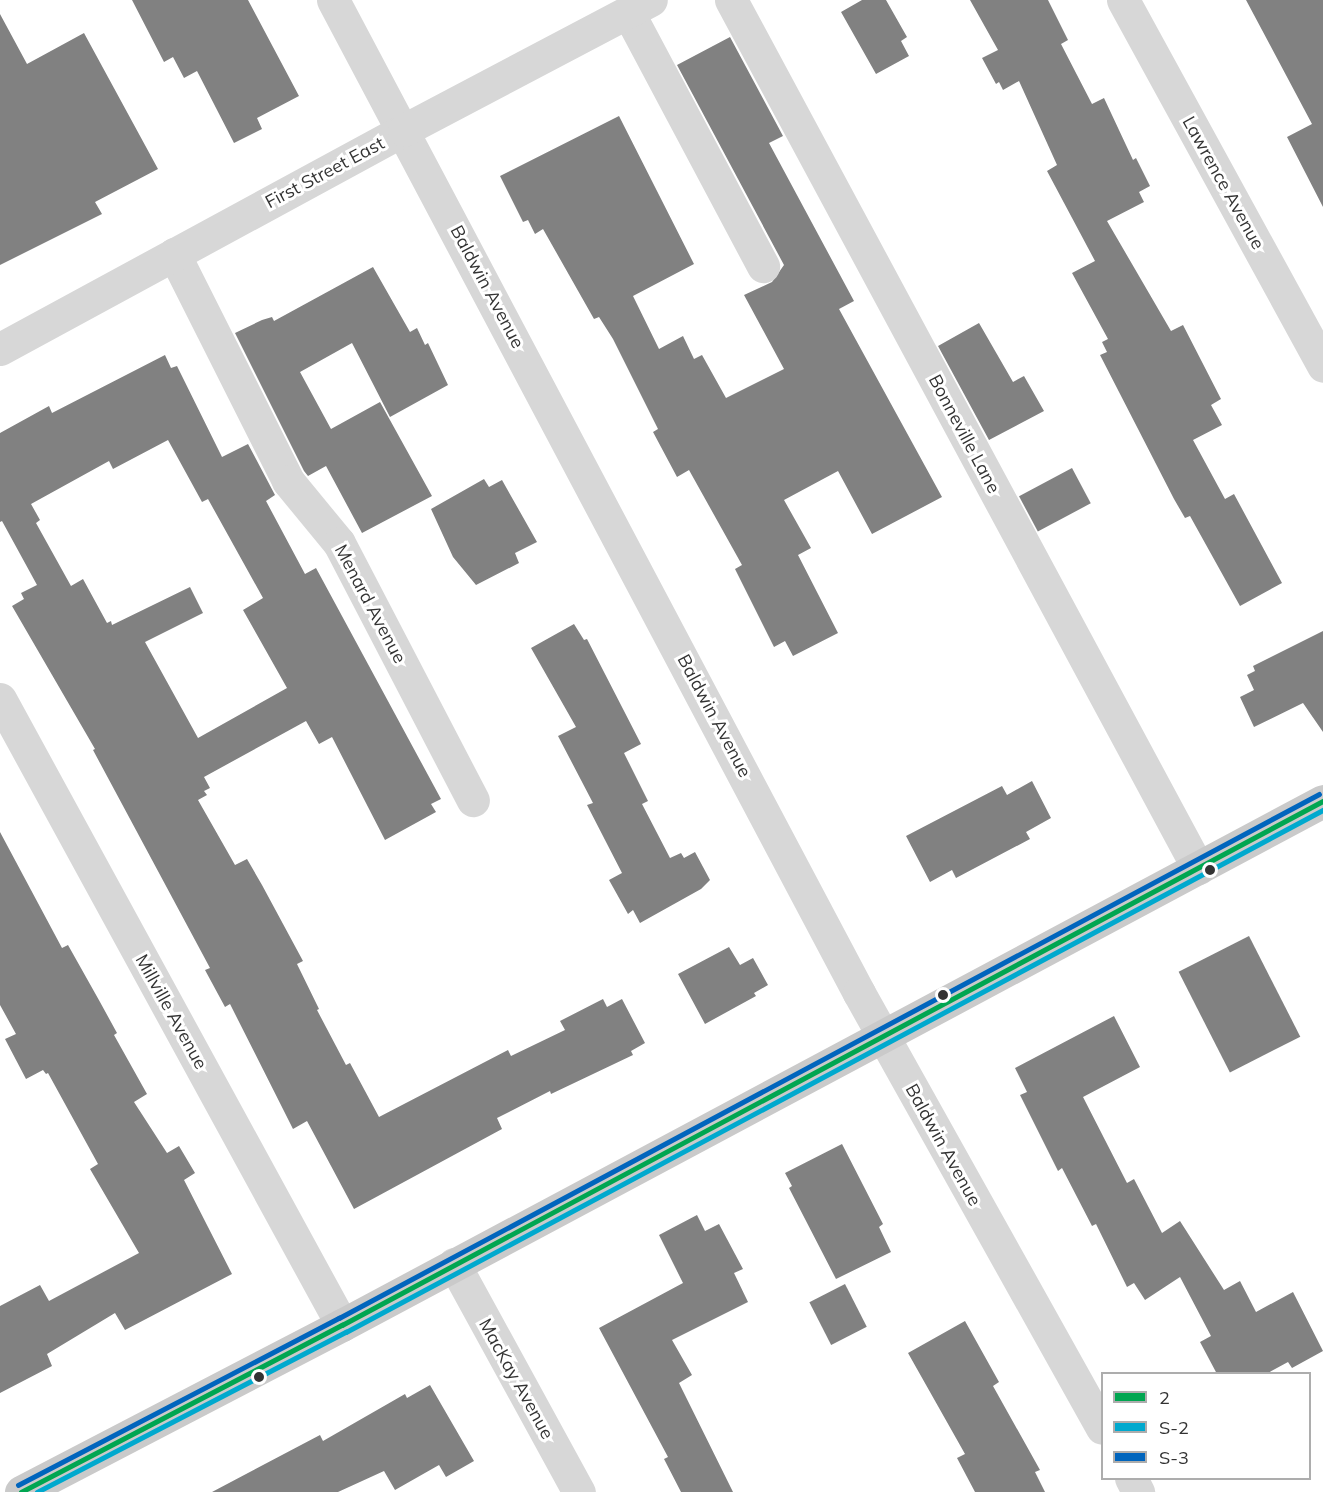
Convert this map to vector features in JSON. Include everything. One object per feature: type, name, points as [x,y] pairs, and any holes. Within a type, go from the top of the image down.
[{"type":"main road","points":[[21,1492],[342,1325],[1323,801]]},
{"type":"street","name":"Baldwin Avenue","points":[[333,0],[404,130],[882,1035],[1101,1426]]},
{"type":"street","name":"Bonneville Lane","points":[[731,0],[1198,868]]},
{"type":"street","name":"Lawrence Avenue","points":[[1123,0],[1323,366]]},
{"type":"street","name":"First Street East","points":[[0,349],[404,130],[640,6]]},
{"type":"street","points":[[640,6],[763,266]]},
{"type":"street","name":"Menard Avenue","points":[[174,254],[288,481],[339,543],[473,800]]},
{"type":"street","name":"Millville Avenue","points":[[0,699],[342,1325]]},
{"type":"street","name":"MacKay Avenue","points":[[454,1264],[579,1492]]},
{"type":"building","points":[[132,0],[248,0],[299,96],[257,118],[262,129],[234,143],[197,71],[184,78],[173,57],[164,62]]},
{"type":"building","points":[[862,0],[886,0],[907,37],[901,41],[909,56],[876,74],[841,12]]},
{"type":"building","points":[[970,0],[1048,0],[1068,40],[1061,44],[1092,104],[1104,98],[1133,160],[1136,158],[1150,186],[1139,192],[1144,202],[1107,221],[1171,331],[1183,325],[1221,399],[1211,405],[1222,425],[1193,440],[1225,499],[1234,494],[1282,583],[1240,606],[1190,516],[1185,518],[1174,499],[1100,355],[1107,352],[1102,342],[1108,339],[1072,273],[1095,261],[1047,171],[1057,165],[1019,81],[1003,90],[999,82],[996,84],[982,58],[998,50]]},
{"type":"building","points":[[1246,0],[1323,0],[1323,207],[1287,137],[1312,124]]},
{"type":"building","points":[[0,14],[27,64],[84,33],[158,169],[95,202],[102,214],[0,265]]},
{"type":"building","points":[[730,37],[783,136],[769,143],[854,301],[839,309],[942,497],[872,534],[838,471],[784,500],[811,548],[798,555],[838,633],[793,656],[785,641],[774,647],[735,569],[742,565],[689,470],[677,477],[653,432],[658,429],[613,339],[599,317],[594,319],[543,229],[535,234],[528,220],[523,222],[500,176],[619,116],[694,264],[633,296],[659,349],[683,336],[694,359],[702,355],[726,398],[784,369],[744,295],[772,282],[784,265],[677,65]]},
{"type":"building","points":[[373,267],[410,332],[417,328],[425,345],[428,343],[448,385],[390,417],[352,343],[300,372],[331,429],[380,402],[432,496],[362,533],[326,466],[308,476],[304,471],[235,333],[262,320],[272,317],[274,321]]},
{"type":"building","points":[[979,323],[1013,382],[1024,376],[1044,411],[989,440],[938,346]]},
{"type":"building","points":[[165,355],[171,368],[177,366],[222,457],[248,444],[275,495],[266,501],[305,574],[316,568],[441,799],[431,804],[436,812],[385,840],[332,737],[319,744],[306,721],[204,777],[210,788],[204,791],[207,795],[198,800],[235,865],[247,859],[262,885],[303,961],[297,964],[319,1009],[317,1010],[346,1065],[350,1063],[379,1117],[508,1050],[511,1056],[565,1030],[560,1021],[603,999],[607,1007],[622,999],[645,1043],[631,1051],[633,1055],[551,1094],[550,1091],[497,1118],[502,1129],[354,1209],[307,1121],[293,1129],[230,1004],[225,1007],[205,970],[210,968],[93,750],[95,749],[12,606],[24,599],[21,593],[37,585],[2,521],[0,522],[0,433],[49,406],[52,413]],"holes":[[[168,440],[202,502],[208,499],[263,598],[243,610],[287,688],[198,738],[145,642],[203,613],[190,587],[112,625],[111,621],[107,623],[83,579],[71,586],[36,523],[40,520],[31,504],[109,461],[113,469]]]},
{"type":"building","points":[[1072,468],[1091,503],[1038,531],[1019,496]]},
{"type":"building","points":[[484,479],[489,487],[502,480],[537,542],[515,553],[519,563],[476,585],[453,557],[431,509]]},
{"type":"building","points":[[574,624],[584,640],[587,639],[641,744],[624,753],[648,801],[642,804],[670,858],[681,853],[684,858],[695,852],[710,880],[701,889],[640,923],[633,910],[628,914],[609,880],[622,873],[587,805],[593,803],[558,736],[576,727],[531,648]]},
{"type":"building","points":[[1323,631],[1323,732],[1303,703],[1254,727],[1240,697],[1254,690],[1247,675],[1255,671],[1253,666]]},
{"type":"building","points":[[1032,781],[1051,818],[1026,832],[1030,839],[956,878],[952,870],[930,882],[906,836],[1002,786],[1007,795]]},
{"type":"building","points":[[0,832],[62,948],[68,945],[117,1033],[114,1035],[147,1094],[134,1102],[167,1153],[179,1146],[195,1173],[184,1180],[232,1274],[125,1330],[115,1313],[47,1354],[52,1366],[0,1393],[0,1306],[40,1285],[49,1301],[139,1253],[90,1169],[98,1164],[48,1073],[46,1074],[43,1070],[26,1079],[5,1039],[16,1034],[0,1005]]},
{"type":"building","points":[[1249,936],[1300,1037],[1230,1073],[1179,972]]},
{"type":"building","points":[[729,947],[740,965],[753,958],[768,985],[754,993],[756,996],[705,1024],[678,974]]},
{"type":"building","points":[[1114,1016],[1140,1067],[1083,1097],[1127,1183],[1134,1179],[1162,1233],[1180,1221],[1224,1290],[1240,1281],[1256,1312],[1293,1292],[1323,1351],[1292,1368],[1288,1362],[1270,1372],[1216,1372],[1200,1342],[1211,1336],[1180,1277],[1145,1300],[1134,1283],[1127,1287],[1096,1224],[1092,1226],[1062,1168],[1058,1171],[1020,1095],[1027,1092],[1015,1068]]},
{"type":"building","points":[[842,1144],[883,1224],[879,1227],[891,1252],[836,1279],[789,1188],[792,1186],[785,1173]]},
{"type":"building","points":[[697,1215],[705,1231],[719,1224],[743,1269],[734,1273],[748,1302],[672,1340],[692,1375],[679,1383],[733,1492],[681,1492],[664,1459],[668,1457],[599,1328],[683,1283],[659,1235]]},
{"type":"building","points":[[845,1284],[867,1327],[831,1345],[809,1302]]},
{"type":"building","points":[[965,1321],[999,1382],[993,1386],[1040,1470],[1035,1472],[1045,1492],[975,1492],[957,1458],[965,1454],[908,1353]]},
{"type":"building","points":[[430,1385],[474,1461],[446,1477],[439,1465],[395,1490],[384,1471],[338,1492],[212,1492],[320,1435],[323,1441],[405,1394],[407,1398]]},
{"type":"transit line","name":"S-3","points":[[18,1485],[339,1318],[1319,794]]},
{"type":"transit line","name":"2","points":[[21,1492],[342,1325],[1323,801]]},
{"type":"transit line","name":"S-2","points":[[37,1492],[346,1332],[1323,810]]}]
